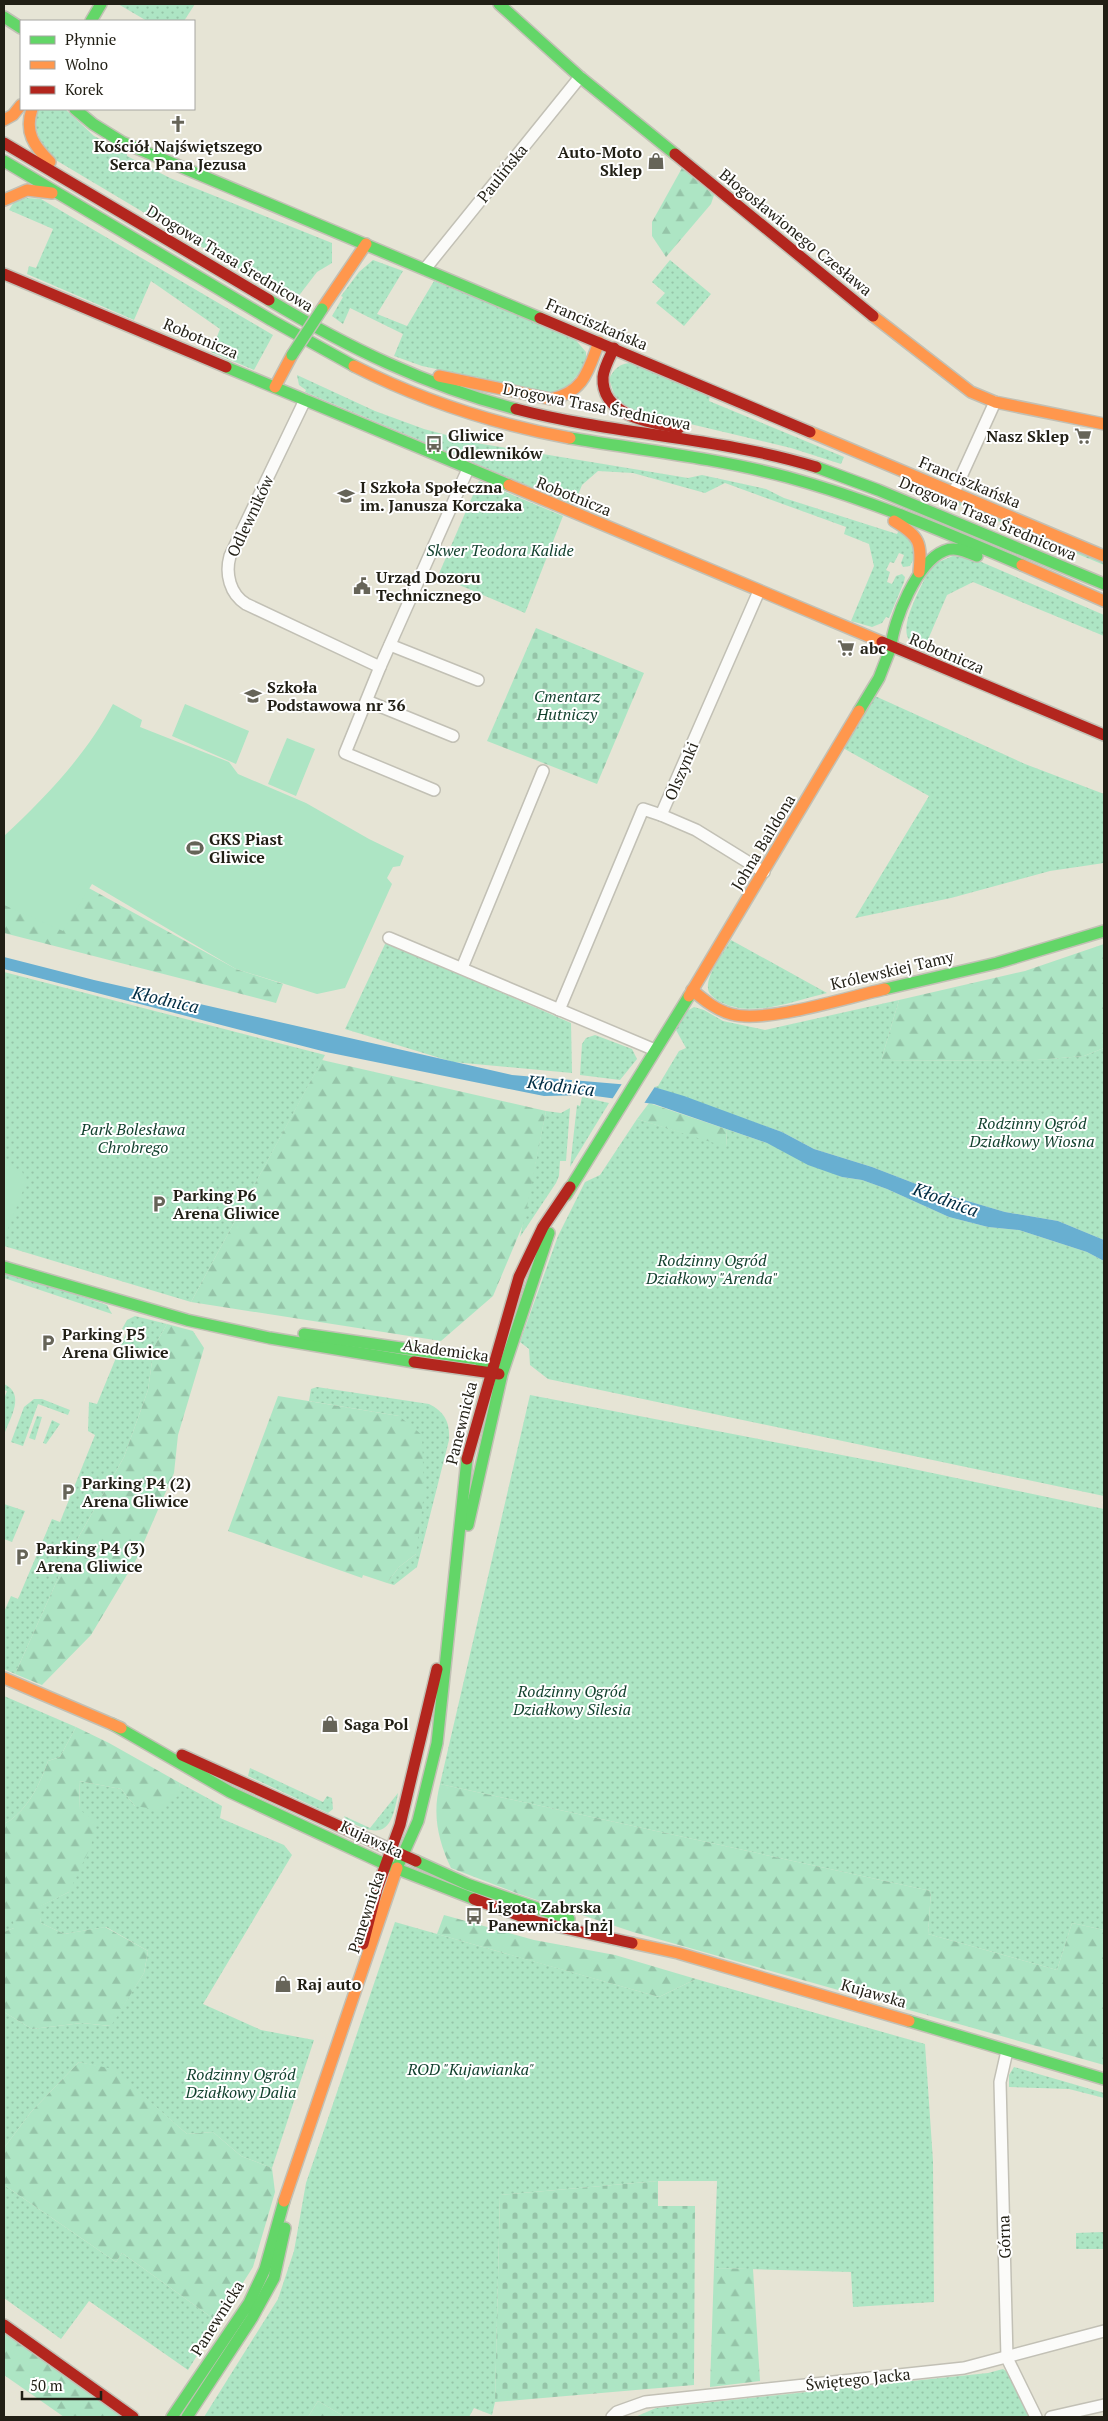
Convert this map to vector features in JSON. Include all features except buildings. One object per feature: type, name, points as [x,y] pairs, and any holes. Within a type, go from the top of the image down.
[{"type":"street","points":[[92,20],[100,4]]},
{"type":"street","name":"Błogosławionego Czesława","points":[[500,4],[580,77],[895,334],[971,392],[994,402],[1104,424]]},
{"type":"street","points":[[4,17],[20,27]]},
{"type":"street","name":"Paulińska","points":[[425,269],[580,77]]},
{"type":"street","points":[[4,120],[13,115],[20,106]]},
{"type":"street","points":[[32,110],[28,125],[29,137],[36,150],[64,177]]},
{"type":"street","name":"Franciszkańska","points":[[79,110],[93,124],[122,142],[1104,556]]},
{"type":"street","name":"Drogowa Trasa Średnicowa","points":[[4,143],[320,330],[392,367],[470,396],[517,410],[569,421],[746,450],[790,460],[845,478],[1104,584]]},
{"type":"street","name":"Drogowa Trasa Średnicowa","points":[[4,160],[324,351],[382,380],[429,400],[477,416],[532,430],[738,466],[836,492],[922,522],[1104,601]]},
{"type":"street","points":[[4,200],[12,194],[36,189],[68,197]]},
{"type":"street","points":[[275,387],[292,355],[366,244]]},
{"type":"street","name":"Robotnicza","points":[[4,274],[1104,736]]},
{"type":"street","points":[[392,367],[551,399],[565,396],[578,388],[587,374],[599,342]]},
{"type":"street","points":[[614,348],[603,377],[604,388],[613,404],[623,413],[662,425],[702,433],[746,450]]},
{"type":"street","name":"Odlewników","points":[[305,400],[230,556],[228,566],[230,582],[236,596],[246,604],[380,667]]},
{"type":"street","points":[[954,492],[994,402]]},
{"type":"street","points":[[434,790],[345,753],[380,667],[468,469]]},
{"type":"street","points":[[836,492],[857,506],[915,532],[920,544],[919,572]]},
{"type":"street","points":[[919,572],[931,558],[942,551],[959,549],[1005,567],[1046,576]]},
{"type":"street","name":"Johna Baildona","points":[[654,1050],[764,872],[879,678],[888,660],[892,636],[919,572]]},
{"type":"street","name":"Olszynki","points":[[559,1010],[642,809],[661,815],[759,591]]},
{"type":"street","points":[[390,645],[478,680]]},
{"type":"street","points":[[367,701],[453,736]]},
{"type":"street","points":[[462,968],[487,902],[543,771]]},
{"type":"street","points":[[661,815],[696,830],[764,872]]},
{"type":"street","name":"Królewskiej Tamy","points":[[692,990],[712,1007],[736,1018],[761,1017],[997,963],[1104,931]]},
{"type":"street","points":[[389,938],[654,1050]]},
{"type":"street","name":"Panewnicka","points":[[172,2417],[249,2303],[265,2269],[293,2171],[351,2002],[392,1867],[392,1851],[448,1627],[457,1566],[495,1371],[498,1343],[519,1277],[531,1248],[654,1050]]},
{"type":"street","name":"Panewnicka","points":[[457,1566],[464,1475],[484,1394],[570,1187]]},
{"type":"street","name":"Akademicka","points":[[4,1266],[120,1302],[232,1330],[462,1370],[495,1371]]},
{"type":"street","name":"Akademicka","points":[[232,1330],[329,1336],[477,1359],[495,1371]]},
{"type":"street","points":[[477,1359],[488,1354],[498,1343]]},
{"type":"street","points":[[462,1370],[481,1383],[484,1394]]},
{"type":"street","name":"Panewnicka","points":[[351,2002],[356,1969],[377,1889],[392,1867],[404,1855],[418,1821],[437,1743],[446,1670],[448,1627]]},
{"type":"street","name":"Kujawska","points":[[4,1678],[112,1724],[392,1851],[504,1898],[634,1942],[1104,2079]]},
{"type":"street","name":"Kujawska","points":[[112,1724],[230,1792],[392,1867],[537,1922],[634,1942]]},
{"type":"street","points":[[362,1836],[384,1838],[400,1825]]},
{"type":"street","points":[[356,1849],[375,1868],[377,1889]]},
{"type":"street","name":"Górna","points":[[1007,2051],[1000,2082],[1007,2358],[1036,2417]]},
{"type":"street","name":"Panewnicka","points":[[187,2417],[252,2318],[274,2278],[282,2250],[293,2171]]},
{"type":"street","points":[[4,2325],[133,2417]]},
{"type":"street","name":"Świętego Jacka","points":[[612,2417],[616,2412],[645,2402],[964,2368],[1104,2331]]},
{"type":"street","points":[[1051,2417],[1104,2405]]},
{"type":"green space","points":[[118,4],[195,4],[185,20],[145,20]]},
{"type":"green space","points":[[37,110],[66,110],[94,136],[127,153],[127,156],[170,178],[332,243],[332,263],[317,272],[294,302],[44,153],[33,118]]},
{"type":"green space","points":[[682,168],[714,195],[711,204],[666,257],[652,236],[652,222]]},
{"type":"green space","points":[[27,198],[41,199],[273,335],[254,370],[211,352],[220,329],[151,281],[134,320],[27,274],[29,266],[36,268],[53,229],[9,210],[14,202]]},
{"type":"green space","points":[[373,260],[403,271],[377,314],[407,326],[434,281],[573,337],[586,352],[586,365],[560,395],[422,366],[394,356],[403,334],[350,308],[343,324],[332,316],[343,297],[341,296],[359,272]]},
{"type":"green space","points":[[670,260],[711,294],[684,326],[656,303],[665,293],[652,282]]},
{"type":"green space","points":[[630,363],[710,396],[709,401],[844,457],[841,464],[791,448],[627,409],[617,402],[609,379],[617,368]]},
{"type":"green space","points":[[297,375],[375,411],[424,429],[476,443],[688,478],[702,475],[766,489],[784,498],[897,534],[900,528],[913,539],[913,560],[910,566],[903,567],[901,563],[904,555],[899,553],[894,563],[890,562],[886,570],[890,572],[887,582],[892,584],[896,576],[902,574],[905,577],[889,618],[886,617],[882,623],[872,627],[851,621],[874,566],[869,544],[844,534],[846,527],[725,483],[705,493],[633,473],[598,471],[582,485],[574,505],[305,392],[306,390],[299,385]]},
{"type":"green space","name":"Skwer Teodora Kalide","points":[[479,481],[563,516],[525,613],[438,576]]},
{"type":"green space","points":[[923,484],[1104,559],[1104,565],[921,489]]},
{"type":"green space","points":[[953,556],[972,558],[1104,615],[1104,636],[973,582],[947,595],[924,649],[915,645],[908,638],[906,631],[914,602],[931,565]]},
{"type":"green space","name":"Cmentarz Hutniczy","points":[[536,628],[644,673],[597,784],[487,741]]},
{"type":"green space","points":[[875,696],[1025,764],[1104,794],[1104,863],[1050,871],[951,898],[855,918],[929,796],[843,748]]},
{"type":"green space","name":"GKS Piast Gliwice","points":[[113,704],[142,720],[140,727],[229,762],[238,774],[306,803],[369,839],[404,856],[400,866],[393,867],[387,878],[392,884],[345,988],[317,994],[236,969],[92,884],[63,931],[4,905],[4,836],[50,791],[78,758]]},
{"type":"green space","points":[[185,704],[249,731],[236,764],[172,736]]},
{"type":"green space","points":[[287,738],[315,749],[296,796],[268,784]]},
{"type":"green space","points":[[56,870],[236,969],[283,984],[276,1003],[4,933],[4,892]]},
{"type":"green space","points":[[731,940],[827,993],[786,1004],[757,1009],[730,1006],[717,1000],[709,992],[709,980]]},
{"type":"green space","points":[[386,942],[571,1023],[572,1073],[453,1062],[345,1029]]},
{"type":"green space","points":[[1104,944],[1104,1048],[1084,1056],[1037,1060],[881,1061],[899,1000],[1025,971]]},
{"type":"green space","name":"Park Bolesława Chrobrego","points":[[4,972],[325,1055],[191,1302],[4,1246]]},
{"type":"green space","name":"Rodzinny Ogród Działkowy Wiosna","points":[[899,1000],[881,1061],[1037,1060],[1084,1056],[1104,1048],[1104,1240],[1058,1221],[1005,1212],[937,1192],[872,1167],[814,1149],[782,1132],[654,1087],[658,1086],[679,1051],[686,1048],[676,1030],[687,1011],[694,1007],[704,1010],[723,1021],[765,1030]]},
{"type":"green space","points":[[595,1035],[632,1049],[637,1059],[620,1080],[580,1075],[582,1044],[586,1038]]},
{"type":"green space","points":[[322,1060],[546,1111],[524,1222],[493,1296],[441,1341],[191,1302]]},
{"type":"green space","points":[[582,1097],[609,1103],[570,1167],[577,1105],[580,1106]]},
{"type":"green space","points":[[649,1103],[726,1129],[727,1147],[637,1119]]},
{"type":"green space","points":[[570,1108],[566,1161],[560,1161],[559,1176],[556,1183],[520,1237],[546,1111],[561,1113]]},
{"type":"green space","name":"Rodzinny Ogród Działkowy \"Arenda\"","points":[[637,1119],[727,1146],[726,1129],[767,1143],[842,1177],[862,1180],[887,1189],[949,1217],[988,1227],[1019,1230],[1087,1252],[1104,1261],[1104,1496],[548,1379],[530,1365],[529,1349],[520,1342],[558,1236],[585,1182],[600,1175]]},
{"type":"green space","points":[[4,1164],[22,1171],[26,1183],[6,1234],[4,1233]]},
{"type":"green space","points":[[4,1271],[107,1305],[112,1314],[4,1278]]},
{"type":"green space","points":[[135,1316],[167,1324],[154,1347],[148,1390],[124,1457],[69,1554],[15,1674],[4,1669],[4,1612],[11,1596],[18,1599],[52,1519],[60,1522],[95,1435],[88,1431],[89,1402],[97,1404],[127,1331],[122,1329],[127,1320]]},
{"type":"green space","points":[[167,1324],[193,1331],[204,1348],[178,1435],[174,1473],[137,1558],[91,1635],[42,1685],[15,1674],[69,1554],[124,1457],[148,1390],[154,1347]]},
{"type":"green space","points":[[4,1384],[11,1388],[14,1394],[15,1407],[4,1435],[4,1399],[7,1391],[4,1390]]},
{"type":"green space","points":[[317,1387],[429,1404],[443,1414],[449,1428],[449,1440],[417,1567],[394,1585],[387,1583],[399,1567],[416,1554],[399,1416],[309,1401],[311,1389]]},
{"type":"green space","name":"Rodzinny Ogród Działkowy Silesia","points":[[530,1395],[899,1466],[1104,1509],[1104,1930],[1072,1923],[1057,1970],[928,1934],[931,1891],[440,1784]]},
{"type":"green space","points":[[278,1396],[399,1416],[422,1435],[424,1494],[416,1554],[399,1567],[387,1583],[363,1575],[362,1578],[228,1531]]},
{"type":"green space","points":[[34,1399],[42,1399],[70,1410],[68,1415],[38,1404],[23,1446],[11,1442],[24,1407]]},
{"type":"green space","points":[[37,1416],[42,1417],[35,1440],[29,1438]]},
{"type":"green space","points":[[52,1420],[60,1424],[46,1444],[43,1443]]},
{"type":"green space","points":[[4,1504],[25,1511],[12,1542],[4,1539]]},
{"type":"green space","points":[[4,1696],[76,1727],[60,1757],[48,1761],[32,1797],[12,1819],[4,1824]]},
{"type":"green space","points":[[76,1727],[109,1743],[180,1783],[178,1796],[161,1810],[135,1806],[121,1789],[79,1781],[80,1810],[96,1822],[91,1846],[69,1892],[39,1907],[41,1923],[64,1934],[105,1927],[148,1951],[144,1973],[111,2026],[82,2023],[32,2029],[4,2012],[4,1932],[14,1928],[13,1921],[4,1921],[4,1824],[12,1819],[32,1797],[48,1761],[60,1757]]},
{"type":"green space","points":[[250,1768],[323,1802],[327,1796],[332,1798],[333,1809],[328,1813],[248,1776]]},
{"type":"green space","name":"Rodzinny Ogród Działkowy Dalia","points":[[79,1781],[121,1789],[135,1806],[177,1796],[180,1783],[222,1806],[220,1818],[284,1845],[292,1855],[203,2004],[261,2030],[314,2040],[272,2168],[241,2156],[213,2132],[187,2134],[113,2070],[79,2062],[31,2112],[4,2148],[4,2012],[32,2029],[82,2023],[110,2026],[144,1973],[148,1951],[106,1927],[64,1934],[41,1923],[38,1907],[69,1892],[80,1810]]},
{"type":"green space","points":[[440,1784],[931,1891],[928,1934],[1057,1970],[1072,1923],[1104,1930],[1104,2065],[633,1932],[519,1894],[451,1868],[438,1827],[437,1806]]},
{"type":"green space","points":[[398,1793],[392,1817],[388,1825],[383,1829],[376,1830],[358,1826],[346,1820],[344,1816],[370,1828]]},
{"type":"green space","points":[[444,1915],[534,1940],[615,1955],[696,1979],[659,1997],[437,1934]]},
{"type":"green space","points":[[4,1921],[14,1921],[14,1928],[4,1932]]},
{"type":"green space","name":"ROD \"Kujawianka\"","points":[[395,1922],[659,1997],[696,1979],[925,2044],[933,2161],[934,2302],[853,2307],[851,2272],[714,2268],[717,2181],[658,2181],[500,2195],[495,2402],[492,2415],[474,2408],[469,2417],[345,2417],[318,2401],[308,2417],[204,2417],[278,2299],[294,2251],[306,2183]]},
{"type":"green space","points":[[79,2062],[113,2069],[187,2134],[213,2132],[241,2156],[272,2168],[275,2192],[253,2267],[218,2322],[122,2253],[116,2262],[4,2185],[4,2148],[31,2112]]},
{"type":"green space","points":[[1014,2067],[1104,2093],[1104,2098],[1069,2089],[1009,2087],[1009,2075]]},
{"type":"green space","points":[[658,2181],[658,2206],[695,2206],[694,2385],[495,2402],[500,2195]]},
{"type":"green space","points":[[4,2185],[116,2262],[122,2253],[218,2322],[188,2370],[89,2301],[61,2339],[4,2298]]},
{"type":"green space","points":[[1104,2232],[1104,2249],[1076,2249],[1076,2233]]},
{"type":"green space","points":[[714,2268],[753,2269],[760,2381],[710,2387]]},
{"type":"green space","points":[[4,2325],[134,2417],[64,2417],[4,2375]]},
{"type":"green space","points":[[1003,2369],[1010,2374],[1031,2417],[635,2417],[656,2408],[988,2373]]},
{"type":"green space","points":[[318,2401],[345,2417],[308,2417]]},
{"type":"water","name":"Kłodnica","points":[[4,957],[94,980],[512,1075],[654,1087],[782,1132],[814,1149],[872,1167],[937,1192],[1005,1212],[1058,1221],[1104,1240],[1104,1261],[1087,1252],[1019,1230],[988,1227],[949,1217],[887,1189],[862,1180],[842,1177],[808,1165],[767,1143],[654,1104],[588,1095],[544,1096],[326,1052],[4,969]]},
{"type":"pier","points":[[572,1077],[580,1078],[579,1098],[571,1098]]},
{"type":"pier","points":[[623,1082],[656,1085],[643,1105],[611,1101]]},
{"type":"traffic: fast","points":[[92,20],[101,4]]},
{"type":"traffic: fast","points":[[499,4],[580,77],[675,154]]},
{"type":"traffic: fast","points":[[4,17],[20,27]]},
{"type":"traffic: fast","points":[[76,110],[93,124],[122,142],[540,318]]},
{"type":"traffic: fast","points":[[4,161],[271,320],[354,366]]},
{"type":"traffic: fast","points":[[269,300],[328,334],[388,364],[451,389],[516,409]]},
{"type":"traffic: fast","points":[[292,355],[322,309]]},
{"type":"traffic: fast","points":[[226,367],[509,485]]},
{"type":"traffic: fast","points":[[570,438],[706,459],[787,477],[877,506],[1022,565]]},
{"type":"traffic: fast","points":[[816,467],[878,490],[1104,584]]},
{"type":"traffic: fast","points":[[891,647],[896,623],[908,593],[916,579],[934,557],[944,551],[953,549],[977,556]]},
{"type":"traffic: fast","points":[[859,711],[879,678],[891,647]]},
{"type":"traffic: fast","points":[[885,989],[997,963],[1104,931]]},
{"type":"traffic: fast","points":[[566,1195],[689,996]]},
{"type":"traffic: fast","points":[[468,1525],[502,1374],[549,1233]]},
{"type":"traffic: fast","points":[[4,1267],[187,1320],[270,1338],[414,1362]]},
{"type":"traffic: fast","points":[[304,1334],[477,1359],[497,1371]]},
{"type":"traffic: fast","points":[[397,1868],[418,1821],[437,1743],[467,1459]]},
{"type":"traffic: fast","points":[[112,1724],[230,1792],[387,1865],[474,1899]]},
{"type":"traffic: fast","points":[[416,1861],[467,1884],[569,1919]]},
{"type":"traffic: fast","points":[[909,2021],[1104,2079]]},
{"type":"traffic: fast","points":[[172,2417],[249,2303],[265,2269],[284,2201]]},
{"type":"traffic: fast","points":[[187,2417],[252,2318],[274,2278],[285,2228]]},
{"type":"traffic: slow","points":[[4,120],[13,115],[20,106]]},
{"type":"traffic: slow","points":[[32,110],[29,125],[32,138],[39,150],[50,162]]},
{"type":"traffic: slow","points":[[4,200],[27,190],[52,193]]},
{"type":"traffic: slow","points":[[322,309],[366,244]]},
{"type":"traffic: slow","points":[[873,316],[971,392],[995,402],[1104,424]]},
{"type":"traffic: slow","points":[[439,376],[551,399],[562,396],[578,386],[588,371],[599,342]]},
{"type":"traffic: slow","points":[[275,387],[292,355]]},
{"type":"traffic: slow","points":[[354,366],[406,390],[459,410],[514,426],[570,438]]},
{"type":"traffic: slow","points":[[810,432],[1104,556]]},
{"type":"traffic: slow","points":[[509,485],[882,642]]},
{"type":"traffic: slow","points":[[894,521],[909,531],[917,541],[920,554],[919,572]]},
{"type":"traffic: slow","points":[[1022,565],[1104,601]]},
{"type":"traffic: slow","points":[[689,996],[859,711]]},
{"type":"traffic: slow","points":[[692,990],[720,1010],[746,1016],[785,1013],[885,989]]},
{"type":"traffic: slow","points":[[4,1678],[121,1728]]},
{"type":"traffic: slow","points":[[284,2201],[397,1868]]},
{"type":"traffic: slow","points":[[632,1943],[678,1953],[909,2021]]},
{"type":"traffic: jam","points":[[4,143],[269,300]]},
{"type":"traffic: jam","points":[[675,154],[873,316]]},
{"type":"traffic: jam","points":[[4,274],[226,367]]},
{"type":"traffic: jam","points":[[540,318],[810,432]]},
{"type":"traffic: jam","points":[[614,348],[603,377],[605,390],[610,401],[619,409],[642,420],[679,428]]},
{"type":"traffic: jam","points":[[516,409],[591,425],[742,449],[816,467]]},
{"type":"traffic: jam","points":[[882,642],[1104,735]]},
{"type":"traffic: jam","points":[[467,1459],[519,1277],[543,1227],[570,1187]]},
{"type":"traffic: jam","points":[[414,1362],[499,1374]]},
{"type":"traffic: jam","points":[[363,1944],[377,1889],[400,1825],[437,1669]]},
{"type":"traffic: jam","points":[[182,1755],[416,1861]]},
{"type":"traffic: jam","points":[[474,1899],[537,1922],[632,1943]]},
{"type":"traffic: jam","points":[[4,2325],[133,2417]]},
{"type":"place","name":"Kościół Najświętszego Serca Pana Jezusa","points":[[178,124]]},
{"type":"place","name":"Auto-Moto Sklep","points":[[656,161]]},
{"type":"place","name":"Nasz Sklep","points":[[1083,436]]},
{"type":"place","name":"Gliwice Odlewników","points":[[434,444]]},
{"type":"place","name":"I Szkoła Społeczna im. Janusza Korczaka","points":[[346,496]]},
{"type":"place","name":"Urząd Dozoru Technicznego","points":[[362,586]]},
{"type":"place","name":"abc","points":[[846,648]]},
{"type":"place","name":"Szkoła Podstawowa nr 36","points":[[253,696]]},
{"type":"place","name":"GKS Piast Gliwice","points":[[195,848]]},
{"type":"place","name":"Parking P6 Arena Gliwice","points":[[159,1204]]},
{"type":"place","name":"Parking P5 Arena Gliwice","points":[[48,1343]]},
{"type":"place","name":"Parking P4 (2) Arena Gliwice","points":[[68,1492]]},
{"type":"place","name":"Parking P4 (3) Arena Gliwice","points":[[22,1557]]},
{"type":"place","name":"Saga Pol","points":[[330,1724]]},
{"type":"place","name":"Ligota Zabrska Panewnicka [nż]","points":[[474,1916]]},
{"type":"place","name":"Raj auto","points":[[283,1984]]}]
